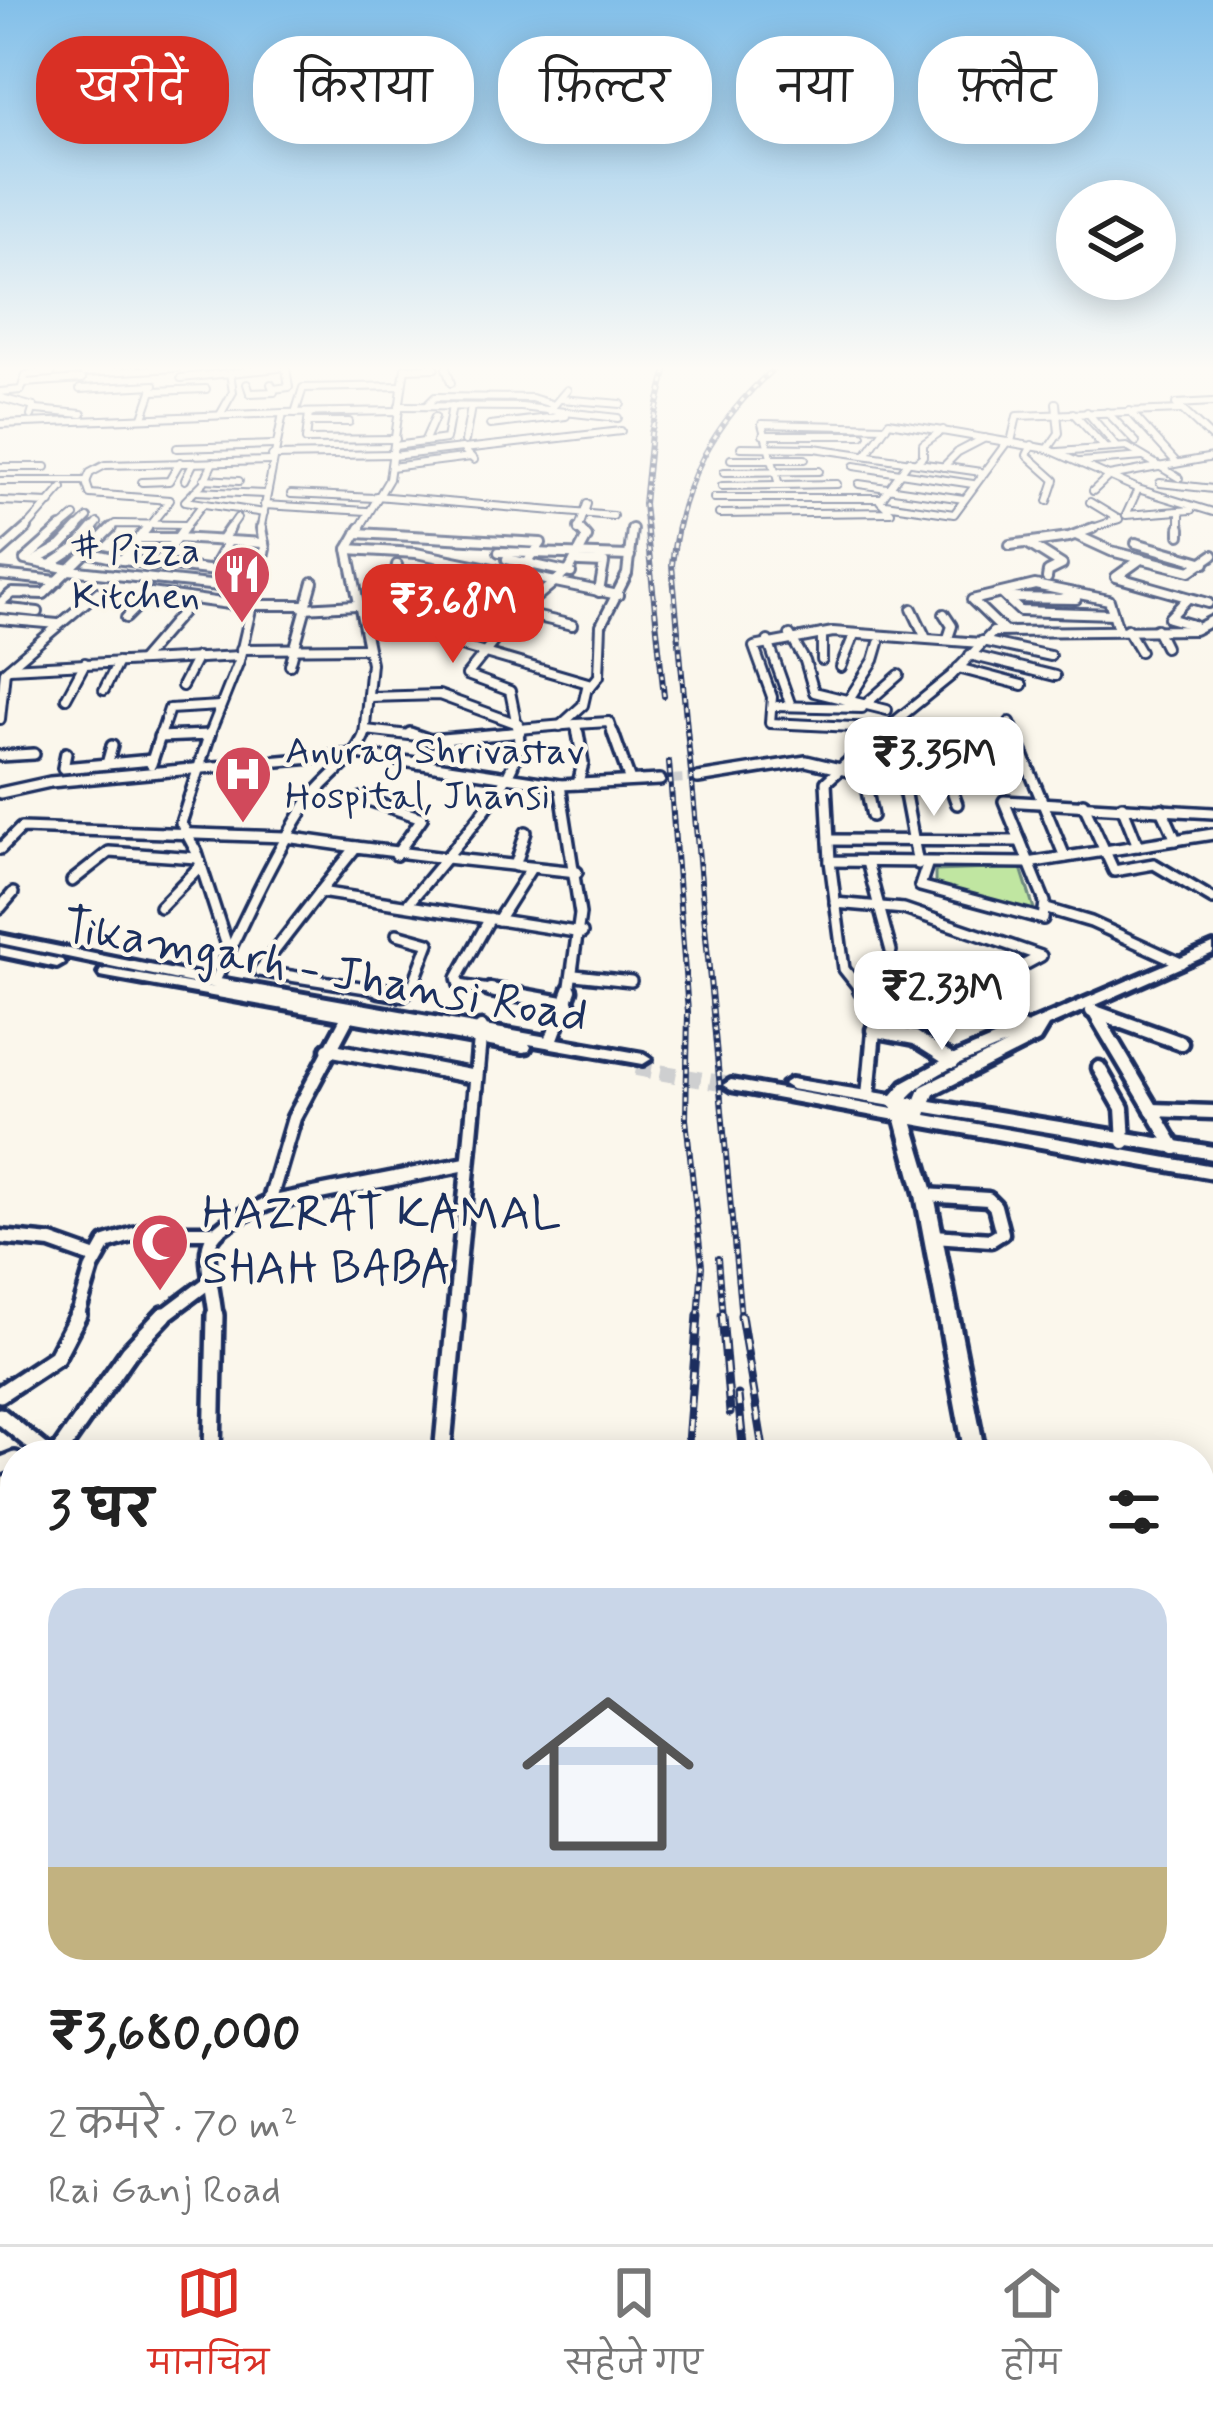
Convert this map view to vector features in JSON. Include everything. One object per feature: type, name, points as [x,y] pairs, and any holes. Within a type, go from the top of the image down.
[{"type":"street","points":[[22,482],[28,473]]},
{"type":"street","points":[[34,482],[41,473]]},
{"type":"street","points":[[0,482],[93,473]]},
{"type":"street","points":[[133,498],[148,473]]},
{"type":"street","points":[[142,482],[169,481],[174,473]]},
{"type":"street","points":[[185,480],[189,473]]},
{"type":"street","points":[[186,500],[207,473]]},
{"type":"street","points":[[265,544],[259,537],[269,473]]},
{"type":"street","points":[[214,983],[286,837],[313,794],[356,754],[366,730],[368,648],[349,549],[386,473]]},
{"type":"street","points":[[775,473],[779,485]]},
{"type":"street","points":[[881,501],[899,473]]},
{"type":"street","points":[[903,473],[973,484]]},
{"type":"street","points":[[935,478],[939,473]]},
{"type":"street","points":[[713,498],[881,501],[913,512],[954,514],[981,473]]},
{"type":"street","points":[[1047,473],[1055,480],[1048,501]]},
{"type":"street","points":[[1102,473],[1194,510]]},
{"type":"street","points":[[1094,491],[1109,476],[1127,473]]},
{"type":"street","points":[[1169,473],[1179,478]]},
{"type":"street","points":[[90,475],[91,494],[170,500],[122,560]]},
{"type":"street","points":[[204,479],[238,481]]},
{"type":"street","points":[[1160,483],[1213,489]]},
{"type":"street","points":[[722,486],[837,484]]},
{"type":"street","points":[[859,484],[964,499]]},
{"type":"street","points":[[62,488],[0,553],[69,569],[256,590]]},
{"type":"street","points":[[1123,517],[1138,489]]},
{"type":"street","points":[[195,491],[264,504]]},
{"type":"street","points":[[291,494],[613,516]]},
{"type":"street","points":[[913,512],[926,494]]},
{"type":"street","points":[[298,507],[309,495]]},
{"type":"street","points":[[752,498],[756,514]]},
{"type":"street","points":[[186,500],[202,506],[264,504]]},
{"type":"street","points":[[186,500],[367,511]]},
{"type":"street","points":[[0,501],[50,503]]},
{"type":"street","points":[[6,512],[14,501]]},
{"type":"street","points":[[718,514],[892,512],[881,501]]},
{"type":"street","points":[[1090,502],[1123,517]]},
{"type":"street","points":[[510,691],[467,675],[491,654],[504,628],[572,573],[586,536],[578,532],[587,504]]},
{"type":"street","points":[[156,565],[202,506]]},
{"type":"street","points":[[1180,511],[1180,535]]},
{"type":"street","points":[[1010,545],[1076,536],[1123,517],[1213,512]]},
{"type":"street","points":[[1137,558],[1138,515]]},
{"type":"street","points":[[29,561],[75,516]]},
{"type":"street","points":[[29,561],[61,546],[88,518]]},
{"type":"street","points":[[215,565],[237,518]]},
{"type":"street","points":[[49,566],[76,548],[98,523]]},
{"type":"street","points":[[0,606],[11,593],[43,595],[91,553],[115,524],[187,525]]},
{"type":"street","points":[[560,725],[583,705],[598,680],[602,625],[618,595],[630,556],[632,529]]},
{"type":"street","points":[[357,533],[541,543],[526,562],[507,574]]},
{"type":"street","points":[[1076,536],[1205,576]]},
{"type":"street","points":[[141,538],[265,544]]},
{"type":"street","points":[[456,562],[469,550],[472,538]]},
{"type":"street","points":[[1026,543],[1062,566],[1048,572],[1047,578]]},
{"type":"street","points":[[1136,543],[1205,563]]},
{"type":"street","points":[[229,952],[215,926],[198,861],[181,823],[240,652],[265,544]]},
{"type":"street","points":[[349,549],[403,548],[554,586],[618,595]]},
{"type":"street","points":[[572,573],[503,556],[535,550],[604,563],[599,592]]},
{"type":"street","points":[[91,553],[259,576]]},
{"type":"street","points":[[1192,571],[1213,555]]},
{"type":"street","points":[[580,558],[630,556]]},
{"type":"street","points":[[1137,558],[1117,577],[1208,603]]},
{"type":"street","points":[[126,618],[150,593],[252,605],[358,607],[393,602],[398,565]]},
{"type":"street","points":[[458,592],[454,580],[415,572],[407,596],[458,592],[572,625]]},
{"type":"street","points":[[432,594],[434,573]]},
{"type":"street","points":[[0,574],[58,580]]},
{"type":"street","points":[[290,665],[313,582]]},
{"type":"street","points":[[1003,630],[972,601],[1004,597],[1035,585],[1109,600],[1122,629],[1140,651]]},
{"type":"street","points":[[0,719],[5,669],[98,592]]},
{"type":"street","points":[[458,592],[432,608],[431,618],[454,627],[461,646],[543,672],[575,676],[590,687]]},
{"type":"street","points":[[1004,597],[1020,611],[1113,614]]},
{"type":"street","points":[[1188,598],[1169,618],[1209,625]]},
{"type":"street","points":[[455,615],[471,603],[525,609]]},
{"type":"street","points":[[0,606],[38,612]]},
{"type":"street","points":[[141,660],[185,609]]},
{"type":"street","points":[[912,609],[940,652]]},
{"type":"street","points":[[944,614],[952,626],[947,638]]},
{"type":"street","points":[[0,619],[58,624]]},
{"type":"street","points":[[855,620],[873,630],[981,642],[1050,656]]},
{"type":"street","points":[[903,620],[908,636]]},
{"type":"street","points":[[826,782],[958,668],[981,642],[1003,630],[1209,625]]},
{"type":"street","points":[[1156,629],[1165,647]]},
{"type":"street","points":[[873,630],[854,635],[790,635],[754,649],[773,706],[769,720],[774,724],[938,731],[946,740],[944,764],[957,804]]},
{"type":"street","points":[[821,660],[822,634]]},
{"type":"street","points":[[790,635],[806,661],[813,691],[887,710]]},
{"type":"street","points":[[841,667],[854,635]]},
{"type":"street","points":[[768,641],[791,706]]},
{"type":"street","points":[[849,699],[879,644]]},
{"type":"street","points":[[5,669],[368,648]]},
{"type":"street","points":[[970,656],[1054,676]]},
{"type":"street","points":[[182,686],[197,658]]},
{"type":"street","points":[[104,690],[118,662]]},
{"type":"street","points":[[65,698],[85,664]]},
{"type":"street","points":[[958,668],[1022,685]]},
{"type":"street","points":[[866,703],[898,675]]},
{"type":"street","points":[[407,905],[480,819],[521,745],[510,678]]},
{"type":"street","points":[[369,697],[439,695],[519,728]]},
{"type":"street","points":[[66,753],[63,768],[152,762],[171,707],[220,706]]},
{"type":"street","points":[[773,706],[904,712]]},
{"type":"street","points":[[460,735],[473,707]]},
{"type":"street","points":[[366,730],[405,730],[430,740],[609,722],[630,781]]},
{"type":"street","points":[[1010,722],[1065,857]]},
{"type":"street","points":[[577,724],[583,763],[578,784]]},
{"type":"street","points":[[909,728],[916,756]]},
{"type":"street","points":[[159,737],[209,735]]},
{"type":"street","points":[[107,764],[112,746]]},
{"type":"street","points":[[0,756],[34,754]]},
{"type":"street","points":[[0,793],[50,782],[356,754],[560,784],[660,780]]},
{"type":"street","points":[[698,778],[806,761],[903,784],[950,785]]},
{"type":"street","points":[[806,761],[826,782],[844,969],[875,1006],[868,1096]]},
{"type":"street","points":[[864,776],[872,816]]},
{"type":"street","points":[[443,1440],[481,1033],[551,1041],[575,975],[582,933],[577,872],[560,784]]},
{"type":"street","points":[[903,784],[922,865],[918,913]]},
{"type":"street","points":[[362,798],[422,818],[396,855]]},
{"type":"street","points":[[920,886],[1042,919],[1047,909],[1004,801],[1213,813]]},
{"type":"street","points":[[1083,803],[1114,871],[1154,865],[1213,899]]},
{"type":"street","points":[[1122,806],[1138,845]]},
{"type":"street","points":[[1162,809],[1176,840]]},
{"type":"street","points":[[0,849],[21,827],[188,832],[286,837],[396,855],[577,872]]},
{"type":"street","points":[[515,866],[526,832]]},
{"type":"street","points":[[830,861],[1028,863],[1213,834]]},
{"type":"street","points":[[829,840],[1020,841]]},
{"type":"street","points":[[249,988],[356,848]]},
{"type":"street","points":[[72,881],[109,852],[198,861]]},
{"type":"street","points":[[160,907],[198,861]]},
{"type":"street","points":[[867,862],[891,951]]},
{"type":"street","points":[[531,868],[457,978],[459,985],[568,1004]]},
{"type":"street","points":[[0,908],[13,892]]},
{"type":"street","points":[[320,892],[582,933]]},
{"type":"street","points":[[835,903],[918,913],[1041,955],[1011,972]]},
{"type":"street","points":[[1047,909],[1091,922],[1181,963]]},
{"type":"street","points":[[259,971],[402,994],[413,985],[429,943],[397,934]]},
{"type":"street","points":[[0,939],[351,1011],[294,1118],[269,1203]]},
{"type":"street","points":[[972,1440],[908,1115],[909,1086],[953,1062],[1090,1010],[1213,948]]},
{"type":"street","name":"Tikamgarh - Jhansi Road","points":[[0,951],[640,1064],[551,1041]]},
{"type":"street","points":[[575,975],[631,981]]},
{"type":"street","points":[[955,982],[1032,1031]]},
{"type":"street","points":[[1090,1010],[1181,1043]]},
{"type":"street","points":[[1090,1010],[1175,1148]]},
{"type":"street","points":[[873,1030],[915,1038],[953,1062]]},
{"type":"street","points":[[908,1115],[934,1086],[1032,1031]]},
{"type":"street","points":[[328,1049],[476,1077]]},
{"type":"street","points":[[1099,1068],[1122,1108],[1124,1142]]},
{"type":"street","points":[[1213,1153],[908,1115],[868,1096],[731,1080],[908,1115],[1213,1172]]},
{"type":"street","points":[[1152,1110],[1213,1112]]},
{"type":"street","points":[[0,1394],[56,1361],[70,1341],[96,1258],[106,1244],[128,1234],[212,1232],[245,1210],[269,1203],[466,1164]]},
{"type":"street","points":[[925,1195],[988,1199],[995,1206],[1002,1232],[992,1240],[934,1236]]},
{"type":"street","points":[[212,1232],[206,1254],[221,1308]]},
{"type":"street","points":[[0,1237],[50,1242],[96,1258]]},
{"type":"street","points":[[59,1440],[95,1409],[130,1350],[212,1274]]},
{"type":"street","points":[[212,1274],[217,1328],[213,1440]]},
{"type":"street","points":[[0,1416],[27,1440]]},
{"type":"green space","points":[[1021,868],[1035,912],[935,887],[935,871]]},
{"type":"tunnel","points":[[660,780],[698,778]]},
{"type":"tunnel","points":[[636,1068],[731,1085]]},
{"type":"railway","points":[[647,473],[644,504],[664,696]]},
{"type":"railway","points":[[696,473],[683,507],[672,565],[741,1318]]},
{"type":"railway","points":[[669,762],[688,1012],[686,1119],[702,1266],[698,1318]]},
{"type":"railway","points":[[718,1258],[723,1318]]},
{"type":"railway","points":[[688,1440],[698,1315]]},
{"type":"railway","points":[[722,1315],[730,1413]]},
{"type":"railway","points":[[741,1315],[762,1440]]},
{"type":"railway","points":[[738,1395],[742,1440]]},
{"type":"place","name":"# Pizza Kitchen","points":[[242,625]]},
{"type":"place","name":"Anurag Shrivastav Hospital, Jhansi","points":[[243,825]]},
{"type":"place","name":"HAZRAT KAMAL SHAH BABA","points":[[160,1293]]}]
